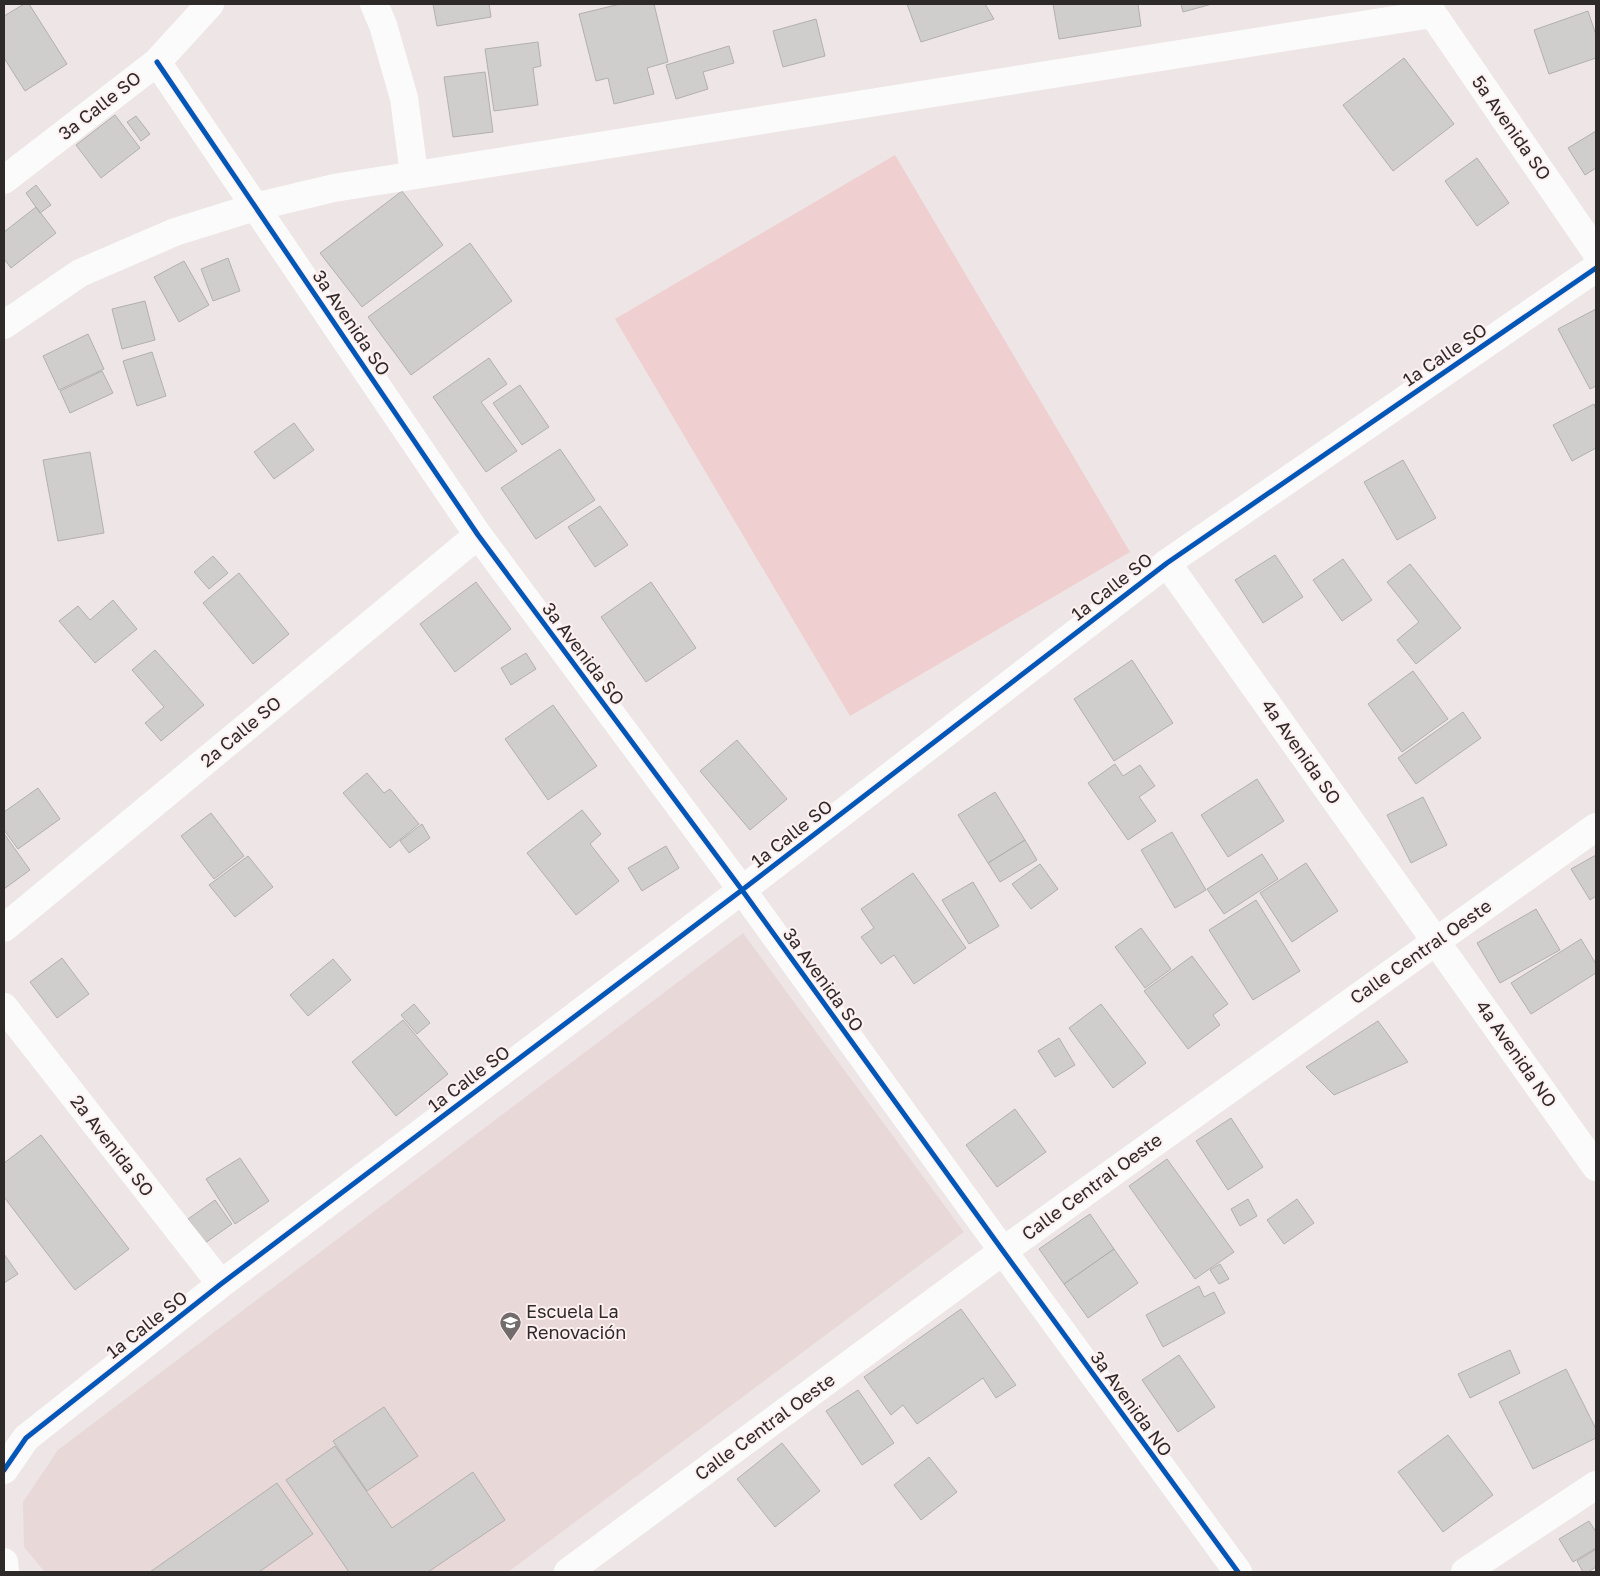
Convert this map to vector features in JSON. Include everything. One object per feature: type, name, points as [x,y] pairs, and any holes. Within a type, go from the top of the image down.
[{"type":"street","name":"3a Calle SO","points":[[4,180],[157,62],[210,4]]},
{"type":"street","points":[[374,4],[383,25],[404,98],[414,174]]},
{"type":"street","points":[[4,325],[80,273],[175,232],[255,207],[334,188],[1429,9]]},
{"type":"street","name":"5a Avenida SO","points":[[1429,9],[1596,252]]},
{"type":"street","name":"3a Avenida SO","points":[[157,62],[478,535],[742,890],[1003,1251]]},
{"type":"street","name":"1a Calle SO","points":[[4,1470],[26,1438],[221,1284],[742,890],[1167,563],[1596,268]]},
{"type":"street","name":"2a Calle SO","points":[[4,928],[478,535]]},
{"type":"street","name":"4a Avenida SO","points":[[1167,563],[1435,941]]},
{"type":"street","name":"Calle Central Oeste","points":[[568,1572],[1003,1251],[1596,827]]},
{"type":"street","name":"4a Avenida NO","points":[[1435,941],[1596,1168]]},
{"type":"street","name":"2a Avenida SO","points":[[4,1007],[221,1284]]},
{"type":"street","name":"3a Avenida NO","points":[[1003,1251],[1238,1572]]},
{"type":"street","points":[[1465,1572],[1596,1485]]},
{"type":"street","points":[[4,1562],[5,1572]]},
{"type":"shaded area","points":[[895,155],[1130,552],[850,716],[615,319]]},
{"type":"shaded area","name":"Escuela La Renovación","points":[[743,933],[964,1232],[508,1572],[45,1572],[24,1547],[23,1502],[58,1450]]},
{"type":"building","points":[[24,4],[29,4],[67,64],[25,91],[4,58],[4,16]]},
{"type":"building","points":[[433,4],[489,4],[491,17],[437,26]]},
{"type":"building","points":[[620,4],[654,4],[668,62],[647,68],[654,94],[614,104],[608,78],[596,81],[579,14]]},
{"type":"building","points":[[907,4],[985,4],[994,19],[921,42]]},
{"type":"building","points":[[1053,4],[1138,4],[1141,26],[1059,39]]},
{"type":"building","points":[[1181,4],[1212,4],[1183,12]]},
{"type":"building","points":[[1588,11],[1596,35],[1596,58],[1549,74],[1534,30]]},
{"type":"building","points":[[816,19],[825,56],[783,67],[773,31]]},
{"type":"building","points":[[538,42],[541,66],[533,68],[538,105],[494,111],[485,49]]},
{"type":"building","points":[[729,46],[734,63],[703,72],[708,89],[676,99],[666,65]]},
{"type":"building","points":[[1404,58],[1454,124],[1393,171],[1343,105]]},
{"type":"building","points":[[485,72],[493,132],[453,137],[444,77]]},
{"type":"building","points":[[115,115],[140,148],[101,178],[76,145]]},
{"type":"building","points":[[136,116],[150,134],[141,141],[127,122]]},
{"type":"building","points":[[1596,131],[1596,168],[1585,175],[1568,148]]},
{"type":"building","points":[[1477,158],[1509,203],[1477,226],[1445,181]]},
{"type":"building","points":[[36,185],[51,205],[40,213],[26,193]]},
{"type":"building","points":[[402,191],[443,245],[362,307],[320,253]]},
{"type":"building","points":[[36,207],[56,233],[11,268],[4,259],[4,232]]},
{"type":"building","points":[[470,243],[512,301],[411,375],[368,317]]},
{"type":"building","points":[[228,258],[240,291],[213,301],[201,269]]},
{"type":"building","points":[[184,261],[209,305],[179,322],[154,277]]},
{"type":"building","points":[[145,301],[155,340],[122,349],[112,309]]},
{"type":"building","points":[[1596,309],[1596,386],[1590,389],[1558,329]]},
{"type":"building","points":[[88,334],[104,369],[59,390],[43,356]]},
{"type":"building","points":[[152,352],[166,396],[137,406],[123,361]]},
{"type":"building","points":[[489,358],[507,384],[481,402],[517,451],[486,472],[433,397]]},
{"type":"building","points":[[102,371],[113,393],[70,413],[60,391]]},
{"type":"building","points":[[520,385],[549,427],[522,445],[493,403]]},
{"type":"building","points":[[1594,404],[1596,410],[1596,448],[1572,461],[1553,425]]},
{"type":"building","points":[[294,423],[314,450],[274,479],[254,452]]},
{"type":"building","points":[[560,449],[595,500],[536,539],[501,488]]},
{"type":"building","points":[[90,452],[104,533],[58,541],[43,460]]},
{"type":"building","points":[[1403,460],[1436,518],[1397,540],[1364,482]]},
{"type":"building","points":[[600,506],[628,545],[595,567],[568,527]]},
{"type":"building","points":[[1275,555],[1303,597],[1263,623],[1235,580]]},
{"type":"building","points":[[213,556],[228,573],[209,589],[194,572]]},
{"type":"building","points":[[1343,559],[1372,600],[1342,621],[1313,580]]},
{"type":"building","points":[[1410,564],[1461,628],[1416,664],[1397,640],[1419,622],[1387,582]]},
{"type":"building","points":[[239,573],[289,634],[253,664],[203,603]]},
{"type":"building","points":[[476,582],[511,629],[455,672],[420,624]]},
{"type":"building","points":[[651,582],[696,648],[646,682],[601,617]]},
{"type":"building","points":[[113,600],[137,629],[95,663],[59,621],[78,606],[90,620]]},
{"type":"building","points":[[155,650],[204,705],[161,741],[145,723],[164,707],[132,670]]},
{"type":"building","points":[[526,653],[536,669],[511,685],[501,668]]},
{"type":"building","points":[[1132,660],[1173,723],[1114,761],[1074,699]]},
{"type":"building","points":[[1413,671],[1448,719],[1402,752],[1368,704]]},
{"type":"building","points":[[553,705],[597,766],[548,800],[505,739]]},
{"type":"building","points":[[1463,712],[1481,738],[1416,784],[1398,758]]},
{"type":"building","points":[[737,740],[787,799],[750,830],[700,771]]},
{"type":"building","points":[[1115,764],[1123,776],[1140,765],[1155,786],[1139,797],[1156,821],[1128,840],[1088,783]]},
{"type":"building","points":[[367,773],[384,793],[390,789],[419,824],[390,848],[343,793]]},
{"type":"building","points":[[1257,779],[1284,821],[1228,857],[1201,815]]},
{"type":"building","points":[[38,788],[60,819],[18,849],[4,830],[4,812]]},
{"type":"building","points":[[995,792],[1025,840],[988,863],[958,815]]},
{"type":"building","points":[[1423,797],[1447,845],[1411,863],[1387,815]]},
{"type":"building","points":[[582,810],[601,834],[590,844],[619,881],[576,915],[527,853]]},
{"type":"building","points":[[211,813],[244,856],[214,879],[181,836]]},
{"type":"building","points":[[422,824],[430,838],[409,853],[400,841]]},
{"type":"building","points":[[1172,832],[1206,890],[1175,908],[1141,850]]},
{"type":"building","points":[[4,836],[30,870],[4,889]]},
{"type":"building","points":[[1025,840],[1037,860],[1000,882],[988,863]]},
{"type":"building","points":[[666,846],[679,868],[642,891],[628,868]]},
{"type":"building","points":[[1262,854],[1278,879],[1224,914],[1207,889]]},
{"type":"building","points":[[1596,855],[1596,896],[1590,900],[1571,869]]},
{"type":"building","points":[[248,856],[273,887],[235,917],[209,885]]},
{"type":"building","points":[[1306,863],[1338,911],[1292,942],[1260,893]]},
{"type":"building","points":[[1040,864],[1058,889],[1031,909],[1012,884]]},
{"type":"building","points":[[913,873],[966,948],[914,984],[894,955],[881,964],[861,937],[874,928],[861,909]]},
{"type":"building","points":[[973,882],[999,926],[969,944],[942,900]]},
{"type":"building","points":[[1256,900],[1300,971],[1253,1000],[1209,930]]},
{"type":"building","points":[[1536,909],[1560,950],[1500,983],[1477,943]]},
{"type":"building","points":[[1141,928],[1171,969],[1145,988],[1115,947]]},
{"type":"building","points":[[1581,939],[1596,964],[1596,973],[1531,1014],[1511,983]]},
{"type":"building","points":[[1192,956],[1228,1004],[1213,1015],[1220,1025],[1188,1049],[1144,991]]},
{"type":"building","points":[[62,958],[89,994],[57,1018],[30,982]]},
{"type":"building","points":[[333,959],[351,980],[308,1016],[290,995]]},
{"type":"building","points":[[414,1004],[430,1023],[417,1034],[401,1015]]},
{"type":"building","points":[[1101,1004],[1146,1063],[1113,1088],[1069,1028]]},
{"type":"building","points":[[403,1020],[448,1074],[396,1116],[352,1062]]},
{"type":"building","points":[[1378,1021],[1408,1062],[1334,1095],[1306,1067]]},
{"type":"building","points":[[1059,1038],[1075,1065],[1055,1077],[1038,1051]]},
{"type":"building","points":[[1015,1109],[1046,1152],[997,1187],[966,1145]]},
{"type":"building","points":[[1231,1118],[1263,1167],[1228,1190],[1196,1141]]},
{"type":"building","points":[[41,1135],[129,1249],[75,1290],[4,1197],[4,1163]]},
{"type":"building","points":[[240,1158],[269,1201],[235,1224],[206,1179]]},
{"type":"building","points":[[1167,1159],[1234,1252],[1195,1279],[1129,1186]]},
{"type":"building","points":[[1248,1199],[1257,1216],[1240,1226],[1231,1209]]},
{"type":"building","points":[[1297,1199],[1314,1223],[1284,1244],[1267,1220]]},
{"type":"building","points":[[215,1200],[232,1224],[205,1243],[188,1219]]},
{"type":"building","points":[[1090,1214],[1114,1249],[1064,1284],[1039,1249]]},
{"type":"building","points":[[1114,1249],[1138,1283],[1088,1318],[1064,1284]]},
{"type":"building","points":[[4,1254],[18,1274],[4,1283]]},
{"type":"building","points":[[1220,1264],[1229,1279],[1219,1284],[1210,1270]]},
{"type":"building","points":[[1199,1286],[1204,1297],[1214,1292],[1225,1313],[1163,1347],[1146,1315]]},
{"type":"building","points":[[961,1309],[1016,1385],[996,1398],[983,1378],[917,1424],[903,1405],[891,1415],[864,1377]]},
{"type":"building","points":[[1510,1350],[1520,1373],[1470,1398],[1458,1374]]},
{"type":"building","points":[[1179,1355],[1215,1407],[1178,1432],[1142,1380]]},
{"type":"building","points":[[1566,1369],[1596,1429],[1596,1438],[1533,1469],[1499,1402]]},
{"type":"building","points":[[858,1390],[894,1443],[862,1465],[826,1411]]},
{"type":"building","points":[[384,1407],[418,1456],[367,1491],[333,1441]]},
{"type":"building","points":[[1448,1435],[1493,1495],[1443,1532],[1398,1472]]},
{"type":"building","points":[[782,1443],[820,1491],[775,1527],[737,1479]]},
{"type":"building","points":[[335,1446],[392,1528],[473,1472],[505,1520],[428,1572],[349,1572],[286,1480]]},
{"type":"building","points":[[929,1457],[957,1492],[921,1520],[894,1485]]},
{"type":"building","points":[[277,1483],[313,1534],[259,1572],[150,1572]]},
{"type":"building","points":[[1589,1521],[1596,1532],[1596,1548],[1573,1562],[1559,1539]]},
{"type":"building","points":[[1596,1549],[1596,1567],[1588,1572],[1583,1572],[1577,1561]]},
{"type":"cycle path","points":[[157,62],[478,535],[742,890],[1238,1572]]},
{"type":"cycle path","points":[[4,1470],[26,1438],[221,1284],[742,890],[1167,563],[1596,268]]},
{"type":"place","name":"Escuela La Renovación","points":[[510,1341]]}]
